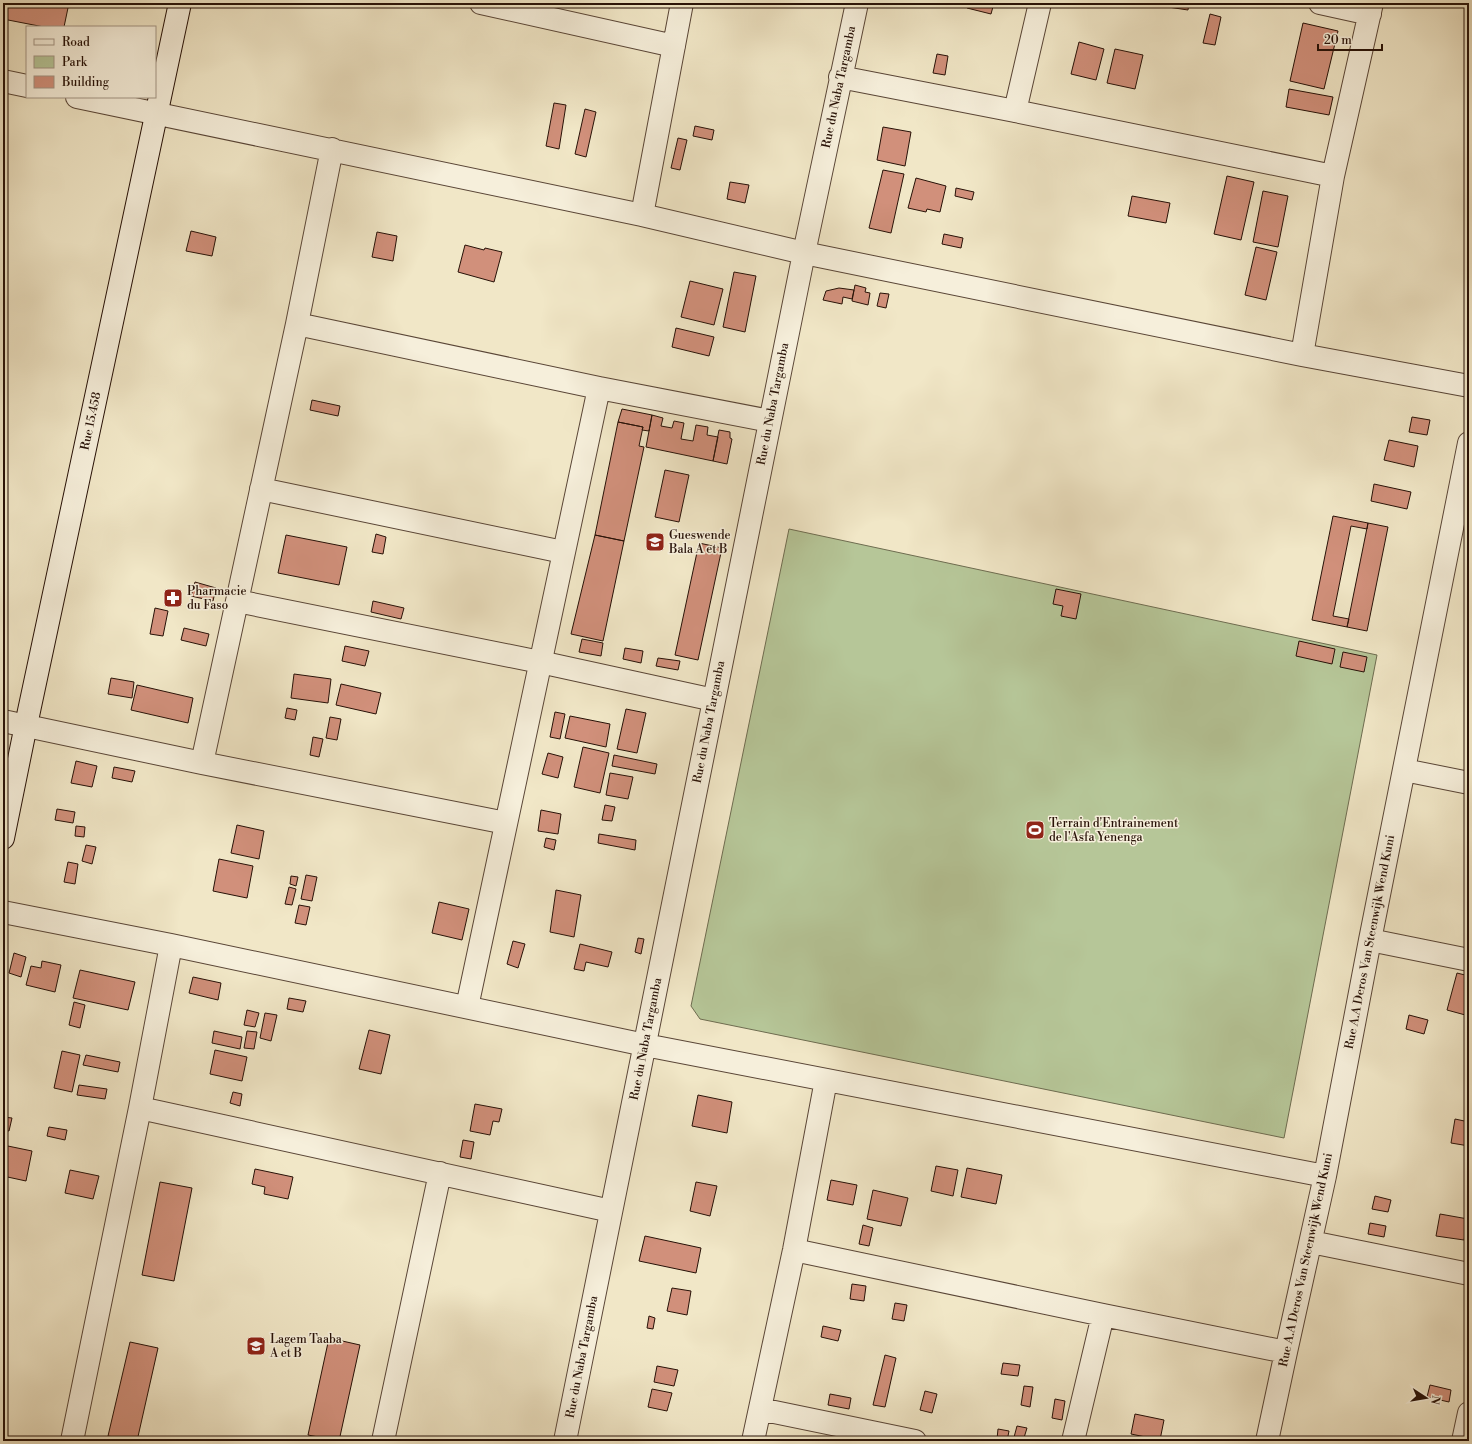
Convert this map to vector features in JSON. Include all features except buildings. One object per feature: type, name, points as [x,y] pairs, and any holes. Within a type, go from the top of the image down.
[{"type":"street","name":"Rue 15.458","points":[[3,838],[180,3]]},
{"type":"street","points":[[481,3],[674,46]]},
{"type":"street","points":[[642,215],[682,3]]},
{"type":"street","name":"Rue du Naba Targamba","points":[[565,1441],[770,421],[856,3]]},
{"type":"street","points":[[1015,111],[1040,3]]},
{"type":"street","points":[[1302,355],[1333,176],[1371,8],[1320,3]]},
{"type":"street","points":[[840,77],[1333,176]]},
{"type":"street","points":[[3,81],[26,86]]},
{"type":"street","points":[[82,98],[642,215],[804,253],[1302,355],[1469,386]]},
{"type":"street","points":[[202,762],[332,150]]},
{"type":"street","points":[[296,324],[599,388],[770,421]]},
{"type":"street","points":[[467,1007],[599,388]]},
{"type":"street","name":"Rue A.A Deros Van Steenwijk Wend Kuni","points":[[1267,1441],[1325,1176],[1370,940],[1469,443]]},
{"type":"street","points":[[261,489],[563,552]]},
{"type":"street","points":[[237,601],[540,662],[714,700]]},
{"type":"street","points":[[3,721],[506,823]]},
{"type":"street","points":[[1404,770],[1469,783]]},
{"type":"street","points":[[3,912],[171,945],[645,1045],[1325,1176]]},
{"type":"street","points":[[1370,940],[1469,960]]},
{"type":"street","points":[[72,1441],[140,1108],[171,945]]},
{"type":"street","points":[[753,1441],[794,1250],[826,1080]]},
{"type":"street","points":[[140,1108],[611,1211]]},
{"type":"street","points":[[384,1441],[440,1173]]},
{"type":"street","points":[[1311,1242],[1469,1274]]},
{"type":"street","points":[[794,1250],[1286,1352]]},
{"type":"street","points":[[1073,1441],[1103,1315]]},
{"type":"street","points":[[760,1409],[908,1440]]},
{"type":"street","points":[[1463,1441],[1469,1414]]},
{"type":"green space","name":"Terrain d'Entrainement de l'Asfa Yenenga","points":[[789,529],[1377,655],[1284,1138],[700,1019],[691,1006]]},
{"type":"place","name":"Gueswende Bala A et B","points":[[655,542]]},
{"type":"place","name":"Pharmacie du Faso","points":[[173,598]]},
{"type":"place","name":"Terrain d'Entrainement de l'Asfa Yenenga","points":[[1035,830]]},
{"type":"place","name":"Lagem Taaba A et B","points":[[256,1346]]}]
